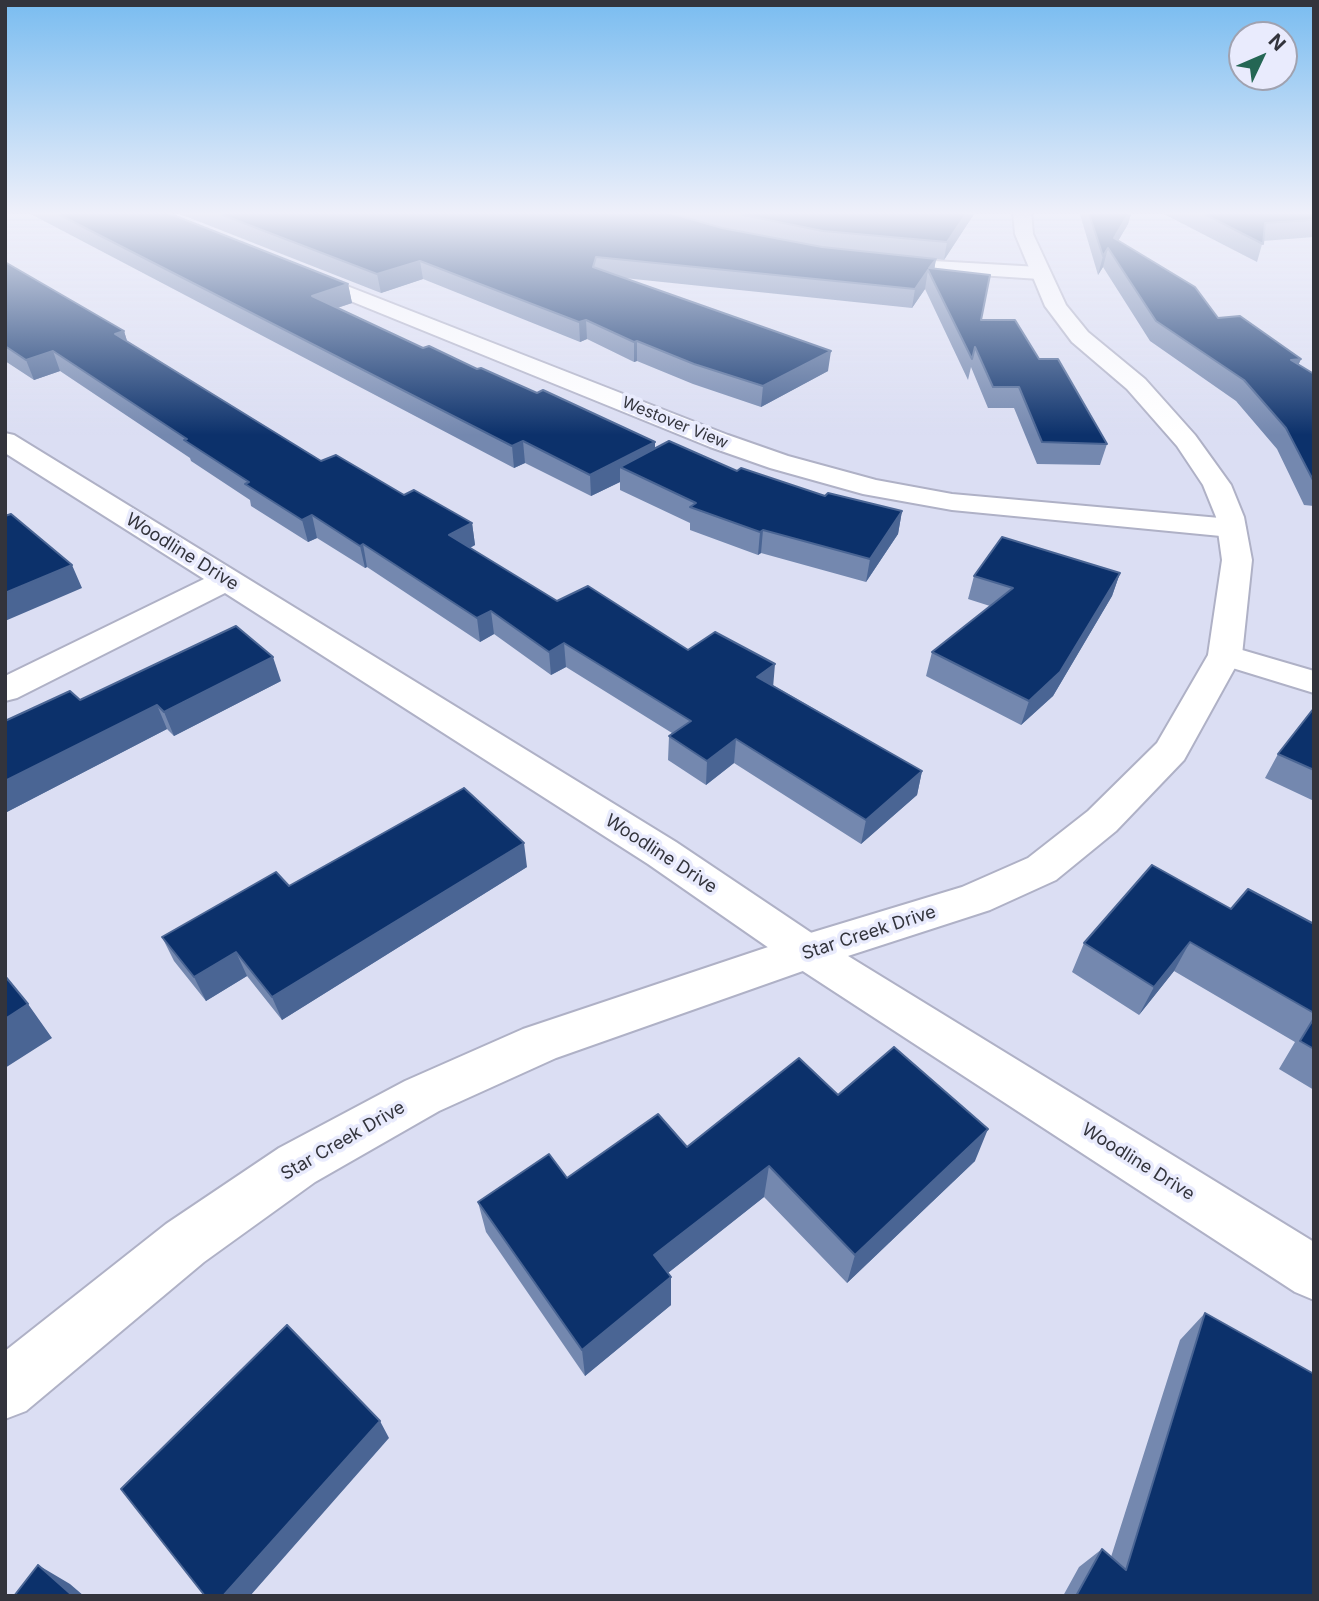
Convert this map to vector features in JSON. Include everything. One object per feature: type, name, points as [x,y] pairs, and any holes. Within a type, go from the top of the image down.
[{"type":"street","name":"Westover View","points":[[333,286],[719,441],[779,462],[861,485],[952,502],[1231,528]]},
{"type":"street","name":"Star Creek Drive","points":[[5,1390],[185,1243],[297,1165],[422,1096],[540,1043],[807,952],[975,899],[1042,869],[1102,821],[1171,751],[1225,655],[1237,560],[1231,528],[1217,485],[1186,441],[1136,384],[1080,337],[1056,306],[1046,286]]},
{"type":"street","name":"Woodline Drive","points":[[5,441],[662,853],[807,952],[1314,1273]]},
{"type":"street","points":[[5,690],[227,580]]},
{"type":"street","points":[[1225,655],[1314,682]]},
{"type":"building","points":[[5,286],[46,286],[124,331],[115,334],[321,461],[336,455],[404,495],[414,490],[472,523],[449,535],[557,601],[588,586],[688,650],[715,632],[775,664],[757,677],[922,771],[866,820],[736,739],[707,761],[669,736],[691,721],[564,643],[549,652],[491,611],[477,618],[363,544],[360,546],[312,515],[302,520],[245,484],[249,482],[184,440],[187,439],[53,351],[26,360],[5,346]]},
{"type":"building","points":[[198,286],[343,286],[312,296],[423,348],[429,346],[537,393],[543,390],[655,442],[590,475],[523,441],[512,446]]},
{"type":"building","points":[[484,286],[646,286],[831,351],[763,386],[634,342],[586,320],[579,322]]},
{"type":"building","points":[[882,286],[917,286],[915,289]]},
{"type":"building","points":[[936,286],[988,286],[981,320],[1015,320],[1039,359],[1058,359],[1107,444],[1042,442],[1019,387],[993,387],[975,347],[972,359]]},
{"type":"building","points":[[1133,286],[1193,286],[1218,318],[1240,316],[1301,359],[1291,360],[1314,374],[1314,482],[1286,428],[1244,380],[1156,321]]},
{"type":"building","points":[[669,441],[737,471],[741,468],[825,496],[828,493],[902,511],[870,559],[763,530],[760,532],[690,507],[696,503],[620,467]]},
{"type":"building","points":[[11,514],[72,565],[5,593],[5,516]]},
{"type":"building","points":[[1002,537],[1120,573],[1060,672],[1029,701],[932,652],[1013,588],[974,576]]},
{"type":"building","points":[[236,626],[273,657],[164,712],[157,705],[5,781],[5,721],[70,691],[80,700]]},
{"type":"building","points":[[1314,708],[1314,770],[1278,754]]},
{"type":"building","points":[[464,788],[524,843],[272,997],[236,952],[194,977],[162,937],[276,872],[289,886]]},
{"type":"building","points":[[1152,865],[1231,909],[1248,889],[1314,924],[1314,1013],[1190,942],[1154,987],[1084,943]]},
{"type":"building","points":[[5,976],[28,1004],[5,1019]]},
{"type":"building","points":[[1314,1018],[1314,1049],[1300,1041]]},
{"type":"building","points":[[894,1047],[988,1129],[855,1255],[769,1166],[654,1255],[671,1277],[582,1350],[478,1202],[549,1154],[567,1178],[658,1114],[687,1147],[799,1058],[838,1095]]},
{"type":"building","points":[[1205,1313],[1314,1374],[1314,1596],[1076,1596],[1102,1549],[1126,1570]]},
{"type":"building","points":[[287,1325],[380,1421],[223,1596],[205,1596],[121,1489]]},
{"type":"building","points":[[38,1565],[73,1596],[14,1596]]}]
